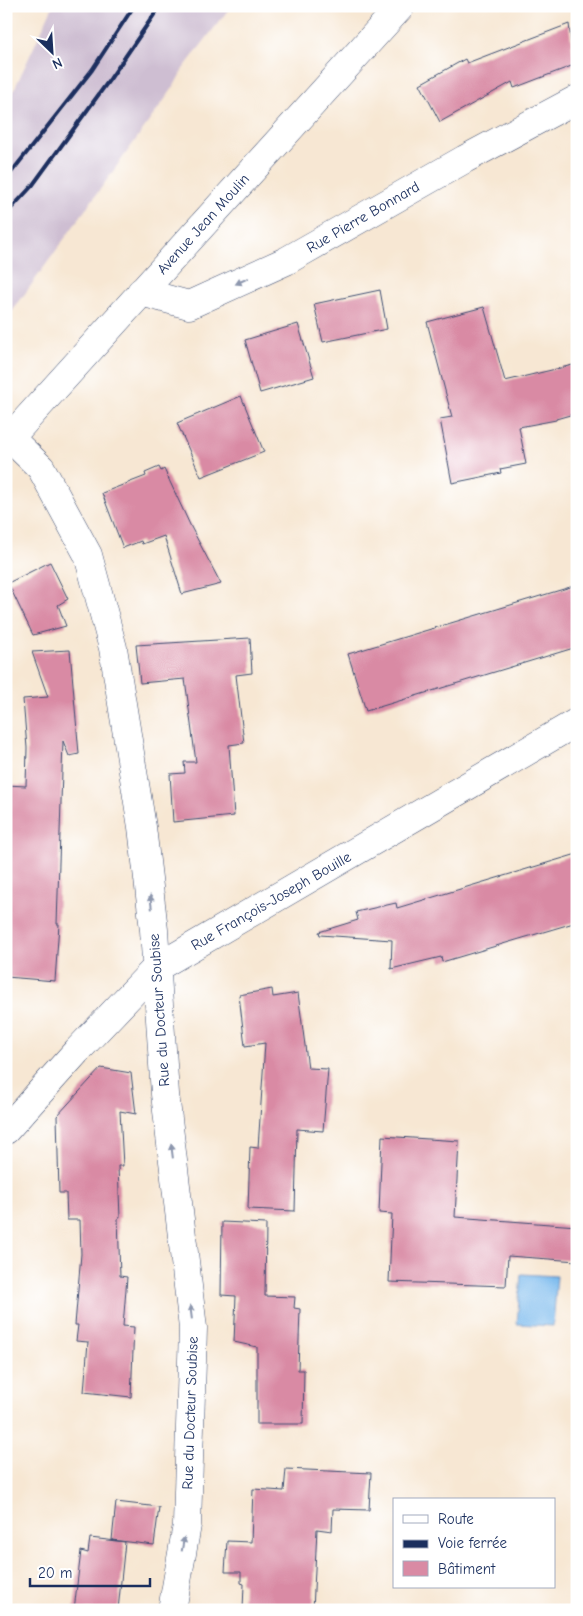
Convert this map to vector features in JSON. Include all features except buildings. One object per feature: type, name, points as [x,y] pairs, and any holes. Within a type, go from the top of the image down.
[{"type":"street","name":"Avenue Jean Moulin","points":[[8,440],[401,6]]},
{"type":"street","name":"Rue Pierre Bonnard","points":[[141,292],[189,305],[286,261],[465,159],[577,99]]},
{"type":"street","name":"Rue du Docteur Soubise","points":[[8,440],[41,468],[88,555],[114,658],[142,827],[154,930],[164,1094],[193,1328],[187,1525],[172,1610]]},
{"type":"street","name":"Rue François-Joseph Bouille","points":[[6,1130],[77,1051],[156,968],[577,722]]},
{"type":"shaded area","points":[[53,6],[231,6],[183,69],[173,88],[6,320],[6,128],[9,125],[6,123],[6,107]]},
{"type":"water","points":[[521,1274],[557,1276],[553,1326],[517,1324]]},
{"type":"railway","points":[[6,179],[92,70],[134,6]]},
{"type":"railway","points":[[6,214],[32,186],[110,79],[160,6]]}]
